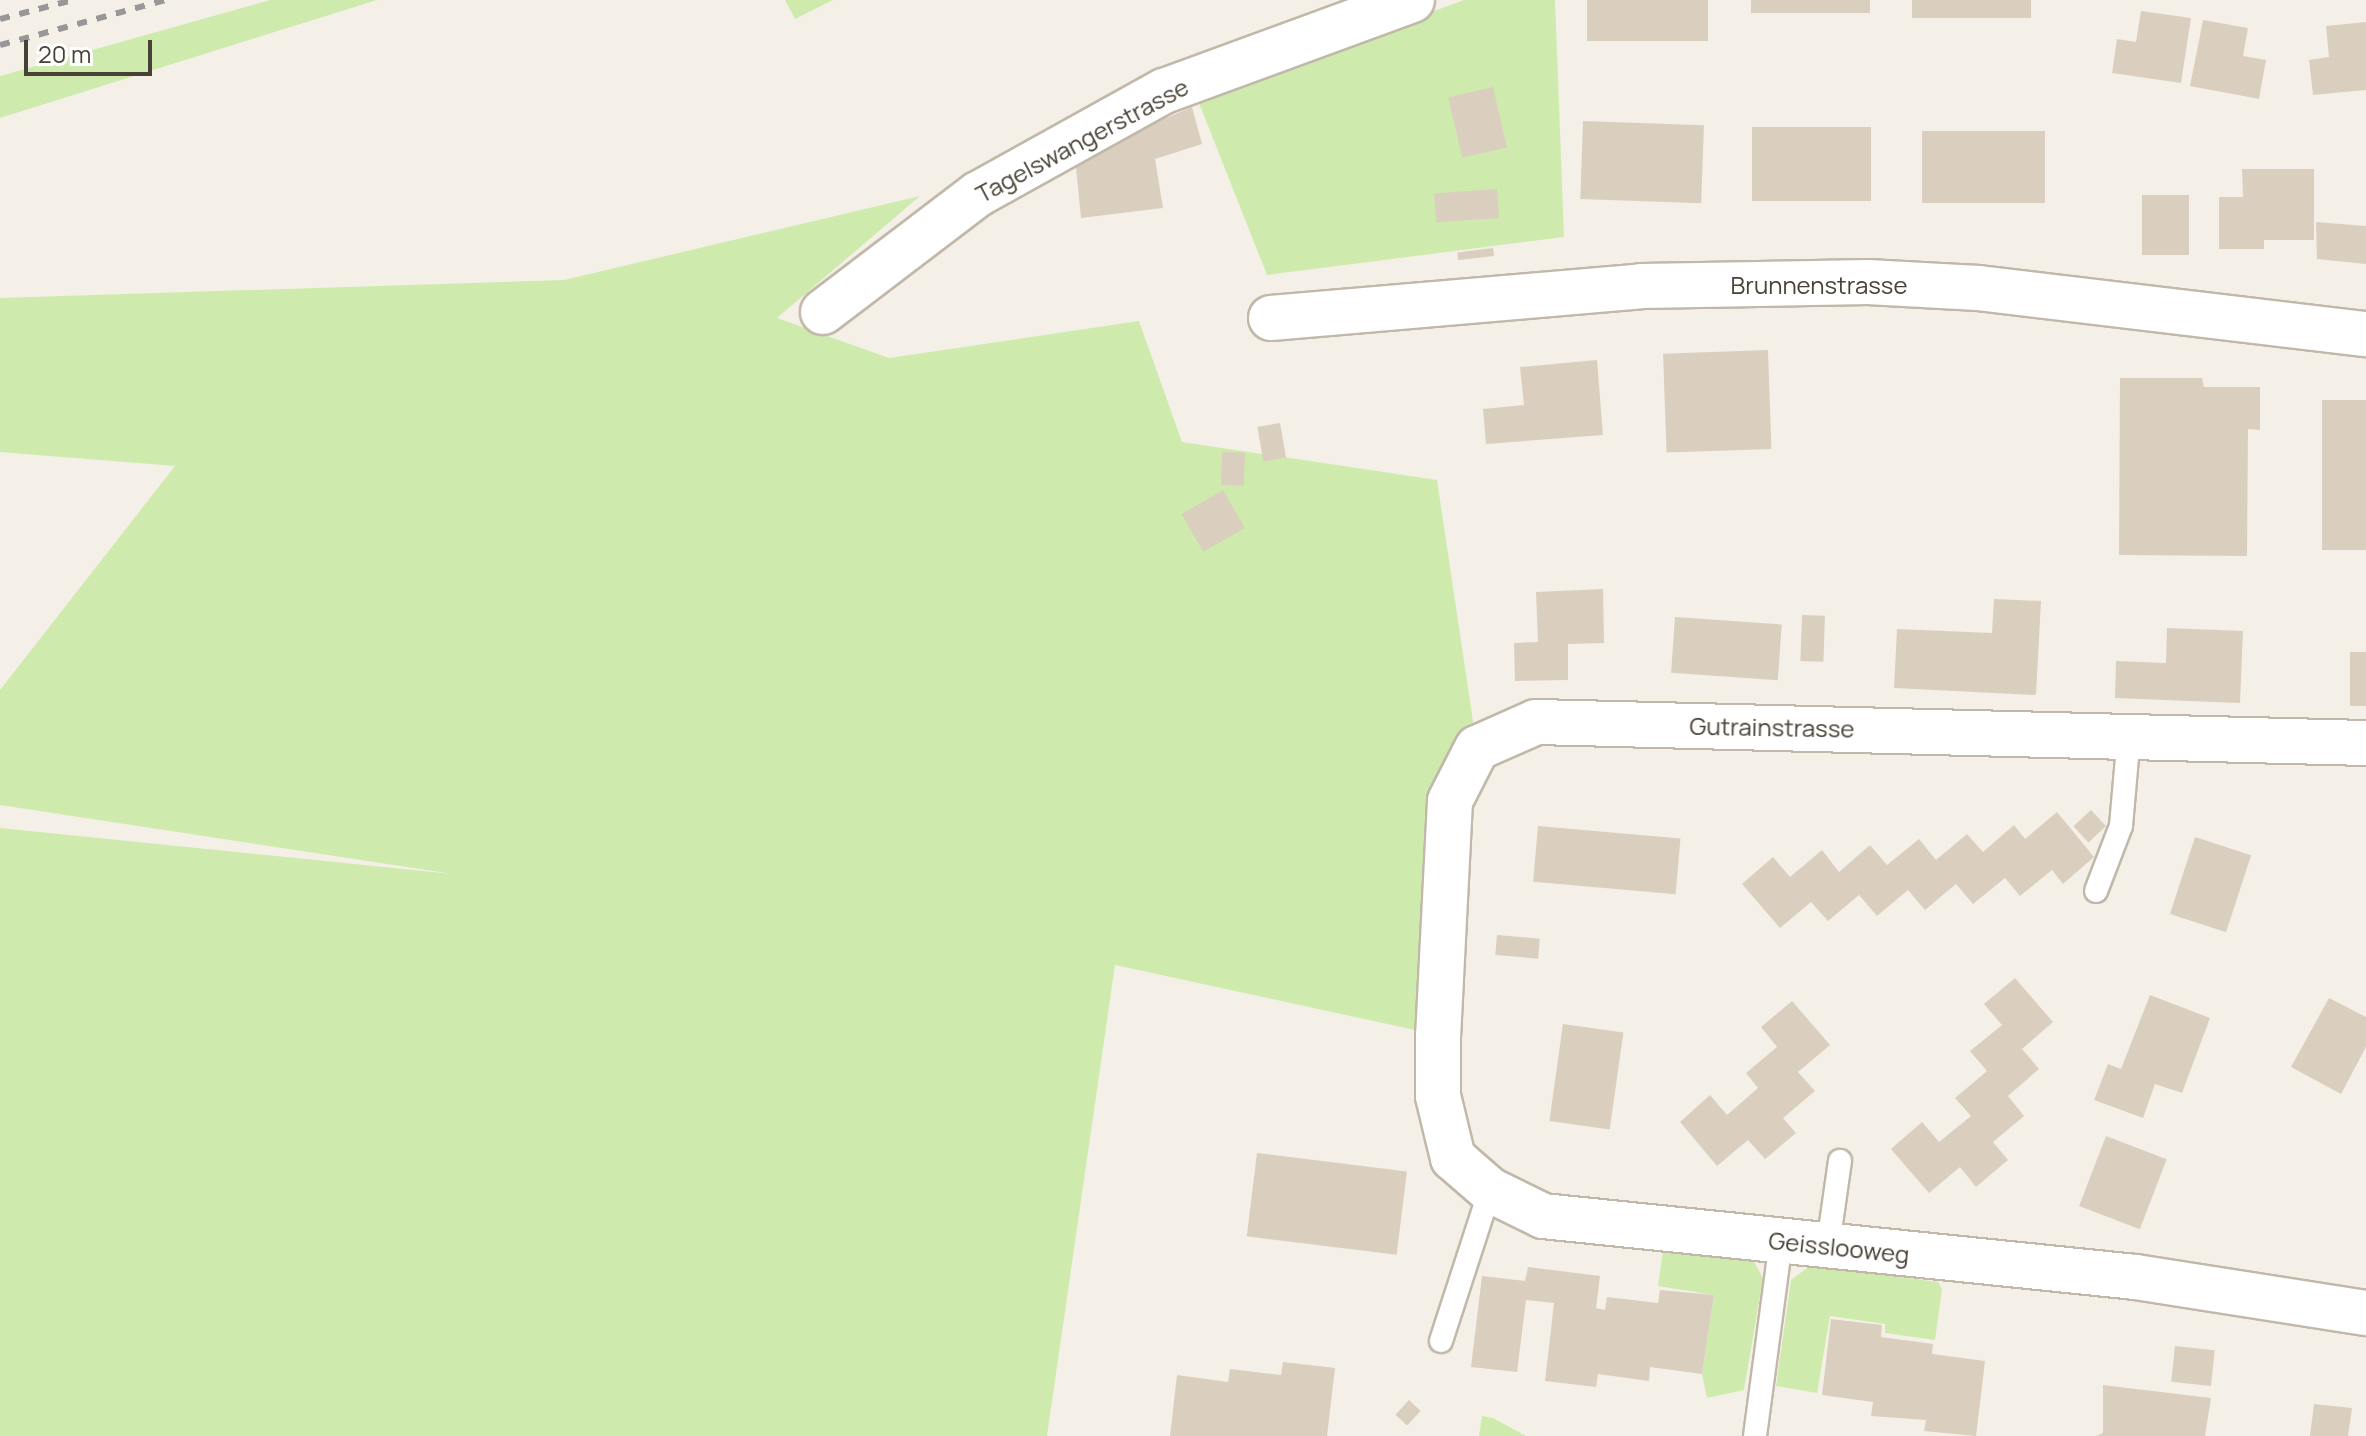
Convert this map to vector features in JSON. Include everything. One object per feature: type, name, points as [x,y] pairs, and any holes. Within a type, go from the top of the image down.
[{"type":"street","name":"Tagelswangerstrasse","points":[[823,312],[978,194],[1164,91],[1412,0]]},
{"type":"street","name":"Brunnenstrasse","points":[[1271,318],[1641,286],[1868,282],[1978,288],[2366,334]]},
{"type":"street","name":"Gutrainstrasse","points":[[1438,1035],[1450,801],[1477,748],[1505,732],[1536,722],[2129,734],[2366,743]]},
{"type":"street","name":"Geisslooweg","points":[[1438,1035],[1438,1096],[1453,1158],[1490,1190],[1543,1216],[2135,1277],[2366,1313]]},
{"type":"lane","points":[[2096,891],[2121,826],[2129,734]]},
{"type":"lane","points":[[1828,1245],[1840,1161]]},
{"type":"lane","points":[[1441,1341],[1490,1190]]},
{"type":"lane","points":[[1755,1436],[1781,1241]]},
{"type":"green space","points":[[270,0],[377,0],[0,118],[0,76]]},
{"type":"green space","points":[[785,0],[833,0],[795,19]]},
{"type":"green space","points":[[1464,0],[1555,0],[1564,237],[1267,275],[1197,98]]},
{"type":"green space","points":[[920,196],[777,318],[889,358],[1139,321],[1182,442],[1437,480],[1477,748],[1438,1035],[1115,965],[1047,1436],[0,1436],[0,828],[453,874],[0,805],[0,690],[175,466],[0,452],[0,298],[564,280]]},
{"type":"green space","points":[[1664,1245],[1752,1258],[1763,1278],[1744,1390],[1707,1398],[1702,1374],[1714,1295],[1658,1286]]},
{"type":"green space","points":[[1811,1265],[1938,1282],[1942,1289],[1935,1340],[1885,1333],[1885,1324],[1830,1316],[1817,1393],[1776,1386],[1791,1280]]},
{"type":"green space","points":[[1482,1416],[1493,1418],[1526,1436],[1479,1436]]},
{"type":"building","points":[[1587,0],[1708,0],[1708,41],[1587,41]]},
{"type":"building","points":[[1751,0],[1870,0],[1870,13],[1751,13]]},
{"type":"building","points":[[1912,0],[2031,0],[2031,18],[1912,18]]},
{"type":"building","points":[[2141,11],[2191,18],[2181,83],[2112,73],[2117,39],[2136,42]]},
{"type":"building","points":[[2203,20],[2248,28],[2243,56],[2266,60],[2259,99],[2190,86]]},
{"type":"building","points":[[2366,22],[2366,90],[2313,95],[2309,60],[2329,57],[2326,26]]},
{"type":"building","points":[[1493,87],[1507,147],[1462,158],[1448,97]]},
{"type":"building","points":[[1192,107],[1202,144],[1155,159],[1163,208],[1081,218],[1075,157]]},
{"type":"building","points":[[1583,121],[1704,125],[1701,203],[1580,199]]},
{"type":"building","points":[[1752,127],[1871,127],[1871,201],[1752,201]]},
{"type":"building","points":[[1922,131],[2045,131],[2045,203],[1922,203]]},
{"type":"building","points":[[2242,169],[2314,169],[2314,240],[2264,240],[2264,249],[2219,249],[2219,197],[2243,197]]},
{"type":"building","points":[[1497,189],[1499,218],[1436,222],[1434,193]]},
{"type":"building","points":[[2142,195],[2189,195],[2189,255],[2142,255]]},
{"type":"building","points":[[2316,222],[2366,226],[2366,264],[2317,259]]},
{"type":"building","points":[[1493,248],[1494,256],[1458,260],[1457,252]]},
{"type":"building","points":[[1768,350],[1771,449],[1667,453],[1663,354]]},
{"type":"building","points":[[1597,360],[1603,435],[1486,444],[1483,409],[1524,405],[1520,367]]},
{"type":"building","points":[[2120,378],[2202,378],[2204,387],[2260,387],[2260,430],[2248,429],[2247,556],[2119,555]]},
{"type":"building","points":[[2322,400],[2366,400],[2366,550],[2322,550]]},
{"type":"building","points":[[1280,423],[1286,457],[1263,461],[1257,427]]},
{"type":"building","points":[[1222,452],[1245,453],[1244,486],[1221,485]]},
{"type":"building","points":[[1223,490],[1245,528],[1203,552],[1181,514]]},
{"type":"building","points":[[1603,589],[1604,643],[1568,644],[1568,680],[1515,681],[1514,643],[1538,642],[1536,592]]},
{"type":"building","points":[[1994,599],[2041,601],[2036,695],[1894,688],[1897,629],[1992,633]]},
{"type":"building","points":[[1802,615],[1825,616],[1823,662],[1800,661]]},
{"type":"building","points":[[1675,617],[1782,624],[1778,680],[1671,673]]},
{"type":"building","points":[[2167,628],[2243,631],[2240,703],[2115,698],[2116,661],[2166,663]]},
{"type":"building","points":[[2350,652],[2366,652],[2366,706],[2350,706]]},
{"type":"building","points":[[2091,810],[2106,826],[2088,842],[2073,826]]},
{"type":"building","points":[[2057,812],[2094,857],[2063,884],[2052,870],[2020,896],[2005,878],[1973,904],[1956,884],[1925,910],[1908,890],[1877,916],[1859,895],[1828,921],[1811,902],[1780,928],[1742,884],[1773,857],[1790,877],[1822,850],[1839,872],[1870,845],[1887,865],[1919,839],[1936,860],[1967,834],[1983,852],[2014,825],[2025,839]]},
{"type":"building","points":[[1538,826],[1680,838],[1676,894],[1533,882]]},
{"type":"building","points":[[2195,837],[2251,855],[2226,932],[2170,914]]},
{"type":"building","points":[[1497,935],[1540,939],[1538,959],[1495,955]]},
{"type":"building","points":[[2015,978],[2053,1022],[2022,1049],[2039,1069],[2008,1096],[2024,1116],[1993,1142],[2008,1160],[1976,1187],[1960,1167],[1929,1193],[1891,1149],[1922,1122],[1939,1142],[1971,1116],[1955,1098],[1987,1071],[1970,1051],[2002,1025],[1984,1004]]},
{"type":"building","points":[[2150,995],[2210,1018],[2182,1093],[2155,1084],[2143,1118],[2094,1100],[2108,1064],[2121,1069]]},
{"type":"building","points":[[2329,998],[2366,1017],[2366,1047],[2341,1094],[2291,1067]]},
{"type":"building","points":[[1792,1001],[1830,1045],[1798,1072],[1815,1091],[1783,1118],[1796,1133],[1765,1159],[1748,1140],[1717,1166],[1680,1122],[1710,1095],[1727,1115],[1758,1088],[1746,1073],[1777,1047],[1761,1027]]},
{"type":"building","points":[[1563,1024],[1623,1032],[1610,1130],[1549,1121]]},
{"type":"building","points":[[2106,1136],[2167,1159],[2140,1229],[2079,1206]]},
{"type":"building","points":[[1257,1153],[1407,1171],[1397,1255],[1247,1236]]},
{"type":"building","points":[[1528,1267],[1600,1276],[1596,1308],[1605,1310],[1607,1297],[1658,1303],[1660,1290],[1714,1295],[1702,1374],[1650,1367],[1649,1381],[1598,1374],[1596,1387],[1545,1381],[1554,1303],[1526,1300],[1517,1372],[1471,1367],[1482,1276],[1525,1281]]},
{"type":"building","points":[[1831,1319],[1882,1325],[1881,1337],[1933,1344],[1932,1354],[1985,1361],[1976,1436],[1924,1431],[1926,1420],[1871,1416],[1873,1402],[1822,1395]]},
{"type":"building","points":[[2175,1346],[2215,1350],[2211,1386],[2171,1382]]},
{"type":"building","points":[[1283,1362],[1335,1368],[1327,1436],[1170,1436],[1177,1375],[1228,1382],[1230,1369],[1281,1375]]},
{"type":"building","points":[[2103,1385],[2211,1398],[2205,1436],[2096,1436],[2103,1433]]},
{"type":"building","points":[[1409,1400],[1421,1411],[1407,1426],[1395,1415]]},
{"type":"building","points":[[2314,1404],[2352,1408],[2348,1436],[2310,1436]]},
{"type":"railway","points":[[0,19],[73,0]]},
{"type":"railway","points":[[0,45],[166,0]]}]
